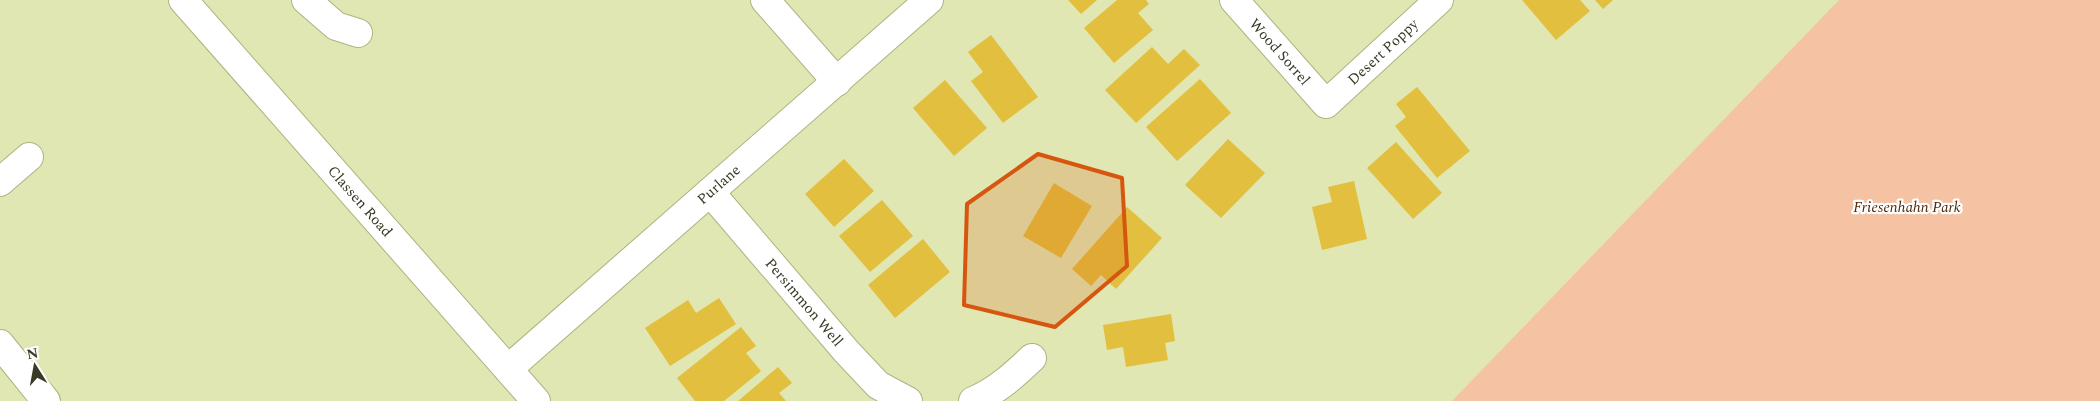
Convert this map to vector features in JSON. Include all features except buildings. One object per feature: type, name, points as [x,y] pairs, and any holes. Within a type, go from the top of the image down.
[{"type":"street","name":"Classen Road","points":[[183,0],[536,401]]},
{"type":"street","points":[[306,0],[336,26],[358,33]]},
{"type":"street","points":[[765,0],[837,82]]},
{"type":"street","name":"Purlane","points":[[508,369],[929,0]]},
{"type":"street","name":"Wood Sorrel","points":[[1234,0],[1326,104]]},
{"type":"street","name":"Desert Poppy","points":[[1326,104],[1440,0]]},
{"type":"street","points":[[0,182],[29,157]]},
{"type":"street","name":"Persimmon Well","points":[[710,192],[846,351],[878,385],[908,401]]},
{"type":"street","points":[[0,344],[46,401]]},
{"type":"street","points":[[973,401],[988,395],[1010,379],[1032,358]]},
{"type":"highlighted area","points":[[1038,154],[1122,178],[1127,266],[1055,327],[964,305],[967,204]]},
{"type":"green space","name":"Friesenhahn Park","points":[[1839,0],[2100,0],[2100,401],[1452,401]]}]
